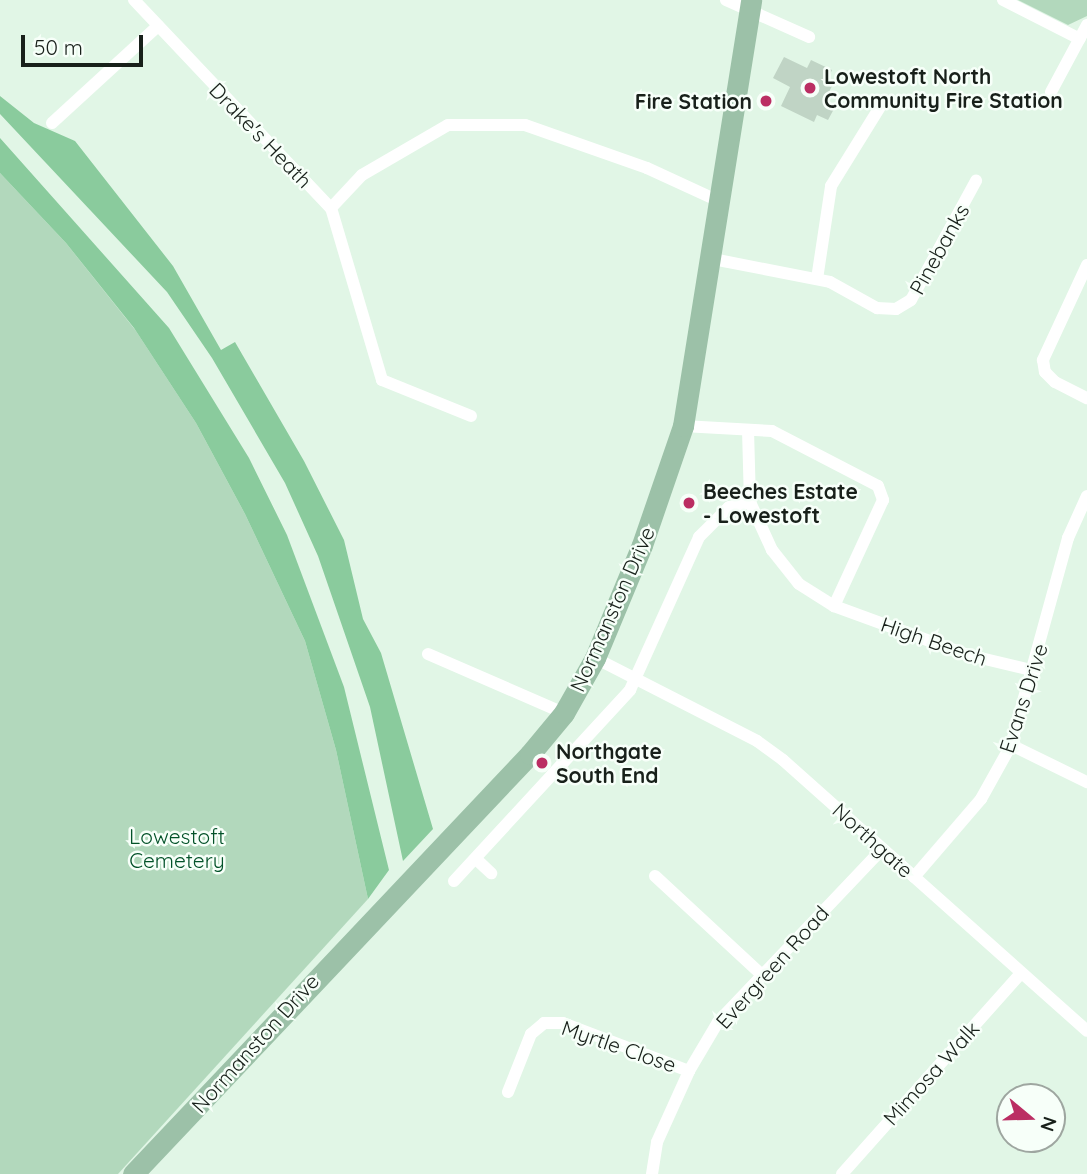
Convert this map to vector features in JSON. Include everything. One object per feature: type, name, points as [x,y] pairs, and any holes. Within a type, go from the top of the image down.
[{"type":"main road","name":"Normanston Drive","points":[[133,1174],[565,713],[595,658],[642,545],[683,426],[713,259],[750,4]]},
{"type":"street","name":"Drake's Heath","points":[[134,0],[331,208]]},
{"type":"street","points":[[726,0],[750,4],[808,37]]},
{"type":"street","points":[[1003,0],[1080,38]]},
{"type":"street","points":[[1051,92],[1087,25]]},
{"type":"street","points":[[52,123],[158,26]]},
{"type":"street","points":[[817,279],[831,186],[880,107]]},
{"type":"street","points":[[471,416],[382,380],[331,208],[362,175],[448,125],[525,125],[647,168],[721,202]]},
{"type":"street","name":"Pinebanks","points":[[713,259],[817,279],[877,308],[904,306],[976,181]]},
{"type":"street","points":[[1087,265],[1043,360],[1045,372],[1055,382],[1087,398]]},
{"type":"street","points":[[683,426],[772,431],[878,486],[883,500],[834,606]]},
{"type":"street","name":"High Beech","points":[[748,430],[750,502],[772,550],[799,584],[834,606],[968,655],[1035,671]]},
{"type":"street","name":"Evans Drive","points":[[914,877],[981,799],[1011,745],[1035,671],[1068,538],[1087,496]]},
{"type":"street","points":[[454,881],[637,680],[699,537],[729,507],[750,502]]},
{"type":"street","points":[[428,654],[565,713]]},
{"type":"street","name":"Northgate","points":[[595,658],[757,741],[811,783],[881,850],[1087,1031]]},
{"type":"street","points":[[1011,745],[1087,782]]},
{"type":"street","name":"Evergreen Road","points":[[652,1174],[657,1142],[689,1070],[718,1022],[881,850]]},
{"type":"street","points":[[476,859],[491,873]]},
{"type":"street","points":[[655,876],[762,975]]},
{"type":"street","name":"Mimosa Walk","points":[[842,1174],[1021,973]]},
{"type":"street","name":"Myrtle Close","points":[[508,1092],[531,1034],[544,1023],[563,1023],[689,1070]]},
{"type":"green space","points":[[1018,0],[1087,0],[1087,16],[1068,25]]},
{"type":"green space","points":[[0,96],[34,123],[75,141],[173,266],[221,350],[235,342],[304,461],[344,540],[363,619],[381,653],[433,829],[403,861],[370,707],[318,556],[285,483],[212,358],[167,292],[0,114]]},
{"type":"green space","points":[[0,138],[169,328],[249,458],[287,535],[344,687],[389,870],[368,899],[336,750],[305,641],[245,514],[196,423],[134,328],[66,243],[0,173]]},
{"type":"green space","name":"Lowestoft Cemetery","points":[[0,173],[66,243],[136,331],[196,423],[245,514],[305,641],[336,750],[368,899],[118,1174],[0,1174]]},
{"type":"building","name":"Lowestoft North Community Fire Station","points":[[784,57],[807,68],[811,60],[832,70],[828,79],[834,82],[824,102],[835,107],[828,120],[817,115],[814,122],[781,106],[790,87],[773,78]]},
{"type":"place","name":"Lowestoft North Community Fire Station","points":[[810,88]]},
{"type":"place","name":"Fire Station","points":[[766,101]]},
{"type":"place","name":"Beeches Estate - Lowestoft","points":[[689,503]]},
{"type":"place","name":"Northgate South End","points":[[542,763]]}]
